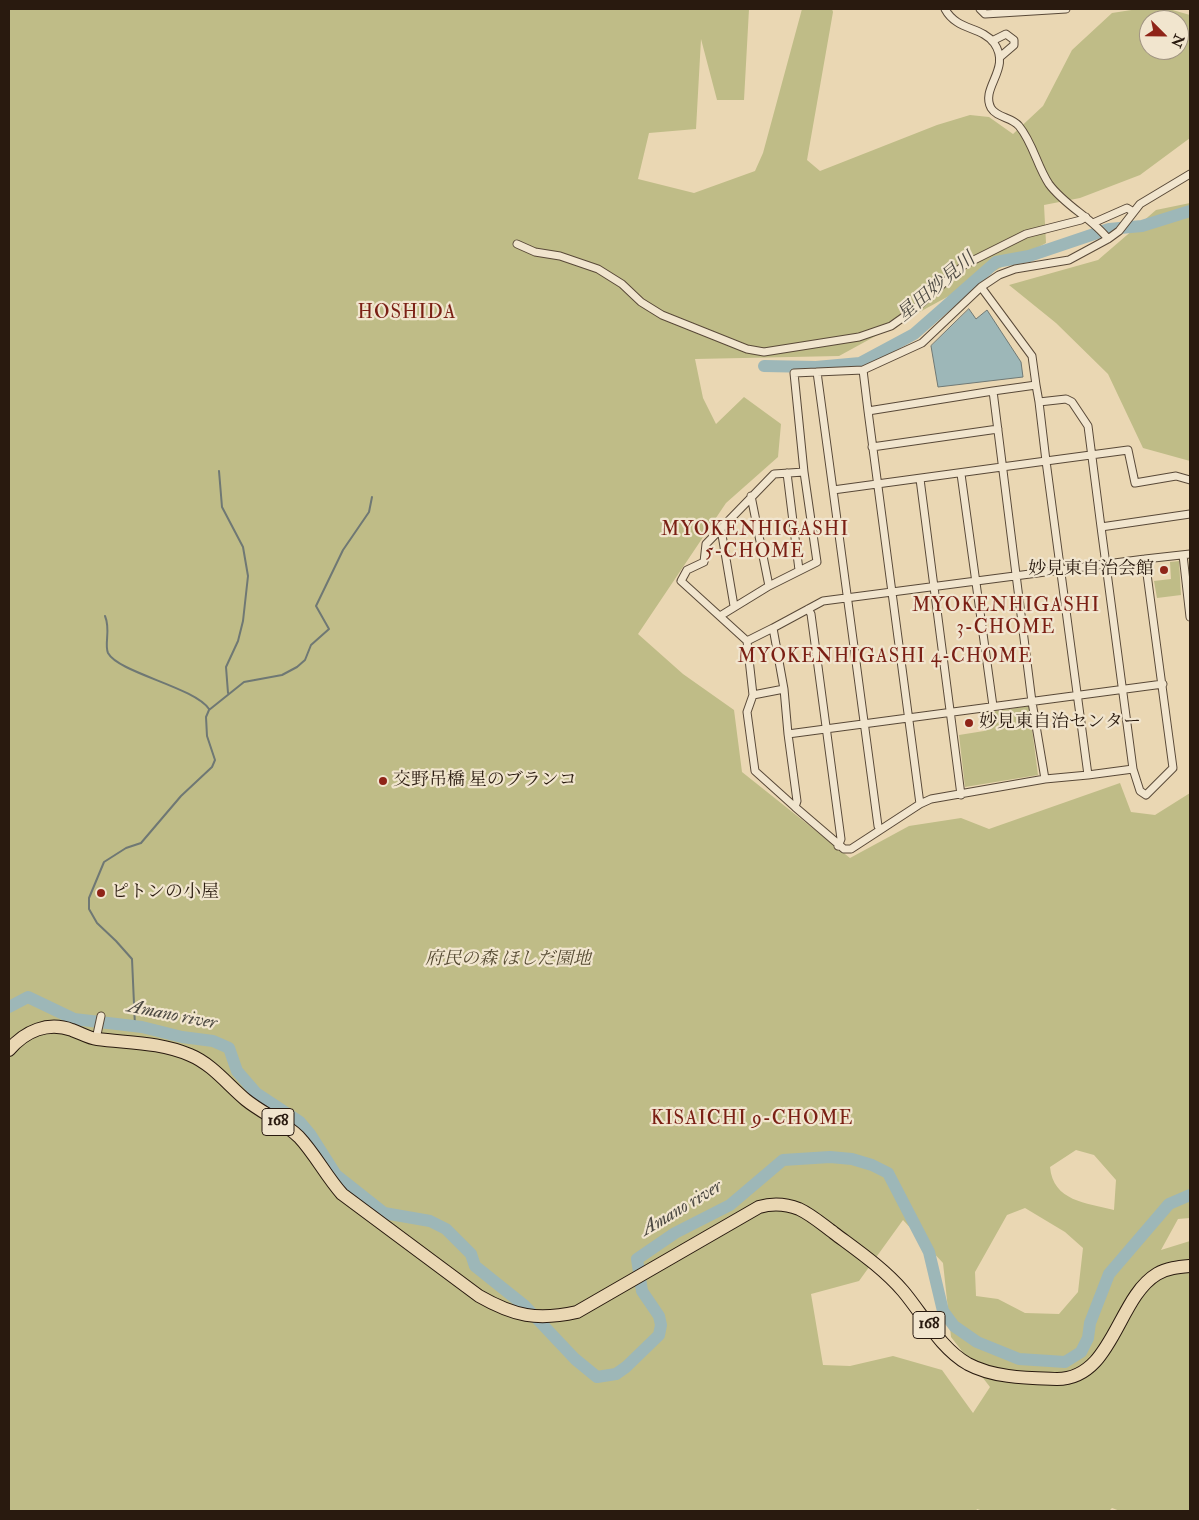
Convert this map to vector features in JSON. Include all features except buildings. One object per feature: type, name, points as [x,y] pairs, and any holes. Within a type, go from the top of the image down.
[{"type":"highway","name":"168","points":[[9,1050],[25,1034],[38,1028],[54,1026],[97,1036],[129,1040],[176,1050],[200,1059],[247,1100],[299,1137],[326,1176],[342,1194],[480,1296],[512,1312],[526,1316],[555,1317],[576,1312],[759,1207],[774,1204],[791,1206],[817,1220],[878,1266],[903,1291],[955,1355],[969,1364],[988,1372],[1060,1379],[1072,1376],[1094,1364],[1142,1289],[1157,1274],[1168,1269],[1190,1266]]},
{"type":"street","points":[[945,9],[951,18],[959,24],[983,34],[992,41],[1000,58],[996,78],[989,92],[991,108],[997,115],[1019,126],[1050,184],[1106,237]]},
{"type":"street","points":[[980,9],[985,14],[1016,10],[1066,9]]},
{"type":"street","points":[[992,41],[1006,34],[1014,40],[1014,46],[1000,58]]},
{"type":"street","points":[[720,616],[769,586],[817,562],[804,472],[794,373],[863,370],[922,343],[981,287],[999,275],[1015,269],[1069,260],[1119,231],[1132,211],[1140,204],[1190,174]]},
{"type":"street","points":[[1095,226],[1126,208],[1132,211]]},
{"type":"street","points":[[517,244],[535,252],[560,256],[598,269],[622,284],[641,302],[662,315],[747,349],[764,352],[859,337],[891,326],[915,309],[964,265],[1026,234],[1081,220],[1086,217]]},
{"type":"street","points":[[981,287],[1032,356],[1088,775]]},
{"type":"street","points":[[863,370],[876,483],[920,804]]},
{"type":"street","points":[[817,372],[863,723],[880,830]]},
{"type":"street","points":[[868,411],[1036,385]]},
{"type":"street","points":[[993,391],[1032,702],[1045,779]]},
{"type":"street","points":[[1039,402],[1066,398],[1072,402],[1088,426],[1133,769],[1140,792],[1146,795],[1173,768],[1145,559]]},
{"type":"street","points":[[872,447],[998,430]]},
{"type":"street","points":[[833,490],[1128,450],[1134,483],[1176,476],[1190,480]]},
{"type":"street","points":[[804,472],[774,474],[706,544],[704,562],[687,570],[681,581],[746,641],[753,695],[747,712],[755,772],[838,846],[844,849],[851,849],[920,804],[1045,779],[1133,769]]},
{"type":"street","points":[[787,473],[799,570]]},
{"type":"street","points":[[961,474],[993,706]]},
{"type":"street","points":[[920,478],[961,795]]},
{"type":"street","points":[[751,496],[769,586]]},
{"type":"street","points":[[1101,527],[1190,514]]},
{"type":"street","points":[[721,529],[734,606]]},
{"type":"street","points":[[746,641],[823,601],[1187,554],[1190,616]]},
{"type":"street","points":[[808,609],[841,839],[838,846]]},
{"type":"street","points":[[773,628],[784,690],[797,801],[796,808]]},
{"type":"street","points":[[788,734],[1163,684]]},
{"type":"street","points":[[753,695],[784,690]]},
{"type":"street","points":[[97,1036],[101,1016]]},
{"type":"green space","name":"府民の森 ほしだ園地","points":[[9,9],[749,9],[744,100],[717,100],[701,39],[696,129],[649,133],[638,179],[694,193],[755,171],[763,153],[802,9],[832,9],[833,12],[807,160],[820,171],[937,125],[970,115],[989,117],[1013,134],[1043,106],[1072,50],[1112,13],[1138,9],[1172,10],[1139,10],[1139,60],[1189,60],[1190,15],[1190,138],[1140,175],[1080,198],[1044,205],[1046,243],[839,356],[695,359],[703,398],[716,424],[744,397],[781,424],[778,457],[726,503],[638,634],[683,674],[734,710],[742,772],[850,858],[909,826],[961,818],[989,829],[1120,783],[1131,812],[1155,815],[1190,793],[1190,1218],[1178,1219],[1161,1250],[1190,1241],[1190,1511],[1120,1511],[1112,1508],[1109,1511],[983,1511],[977,1509],[976,1511],[9,1511]],"holes":[[[1076,1150],[1094,1155],[1116,1180],[1114,1210],[1073,1199],[1057,1187],[1052,1178],[1050,1167]],[[1025,1208],[1065,1232],[1083,1248],[1078,1292],[1059,1314],[1025,1313],[998,1299],[976,1296],[975,1272],[1007,1215]],[[903,1220],[943,1263],[951,1337],[990,1387],[973,1413],[942,1370],[893,1356],[850,1366],[823,1365],[811,1294],[859,1281]]]},
{"type":"green space","points":[[1190,203],[1190,461],[1143,448],[1108,374],[1056,323],[1009,285],[1098,260],[1156,210]]},
{"type":"green space","points":[[1179,561],[1181,595],[1157,598],[1154,581],[1171,579],[1170,562]]},
{"type":"green space","points":[[1029,706],[1038,775],[965,787],[959,735],[984,731],[983,713]]},
{"type":"water","points":[[969,309],[976,319],[987,310],[1021,362],[1023,377],[938,387],[931,346]]},
{"type":"waterway","name":"星田妙見川","points":[[764,366],[816,367],[860,363],[914,334],[996,262],[1029,256],[1109,229],[1142,226],[1190,211]]},
{"type":"waterway","points":[[219,471],[222,507],[243,547],[248,576],[243,621],[238,641],[226,667],[228,693]]},
{"type":"waterway","points":[[135,1026],[132,959],[97,923],[89,909],[89,898],[104,862],[126,848],[141,843],[181,796],[212,767],[215,760],[207,736],[206,717],[209,710],[244,682],[282,675],[297,667],[305,660],[311,645],[329,629],[316,606],[343,550],[369,512],[372,497]]},
{"type":"waterway","points":[[105,616],[107,621],[107,649],[108,653],[115,660],[141,674],[188,694],[201,701],[209,709]]},
{"type":"waterway","name":"Amano river","points":[[9,1007],[28,997],[74,1019],[142,1027],[182,1037],[213,1041],[229,1048],[237,1071],[256,1093],[300,1122],[310,1134],[336,1175],[384,1213],[430,1221],[446,1229],[471,1254],[475,1266],[525,1306],[575,1359],[597,1377],[616,1374],[626,1367],[659,1335],[661,1325],[659,1316],[642,1291],[637,1259],[675,1233],[730,1205],[783,1160],[830,1157],[852,1159],[872,1165],[888,1173],[929,1252],[943,1311],[954,1326],[977,1342],[1019,1359],[1065,1362],[1081,1352],[1088,1338],[1090,1323],[1109,1274],[1169,1204],[1190,1195]]},
{"type":"place","name":"妙見東自治会館","points":[[1164,570]]},
{"type":"place","name":"妙見東自治センター","points":[[969,723]]},
{"type":"place","name":"交野吊橋 星のブランコ","points":[[383,781]]},
{"type":"place","name":"ピトンの小屋","points":[[101,893]]},
{"type":"district","name":"HOSHIDA","points":[[407,314]]},
{"type":"district","name":"MYOKENHIGASHI 5-CHOME","points":[[755,542]]},
{"type":"district","name":"MYOKENHIGASHI 3-CHOME","points":[[1006,618]]},
{"type":"district","name":"MYOKENHIGASHI 4-CHOME","points":[[885,658]]},
{"type":"district","name":"KISAICHI 9-CHOME","points":[[752,1120]]}]
